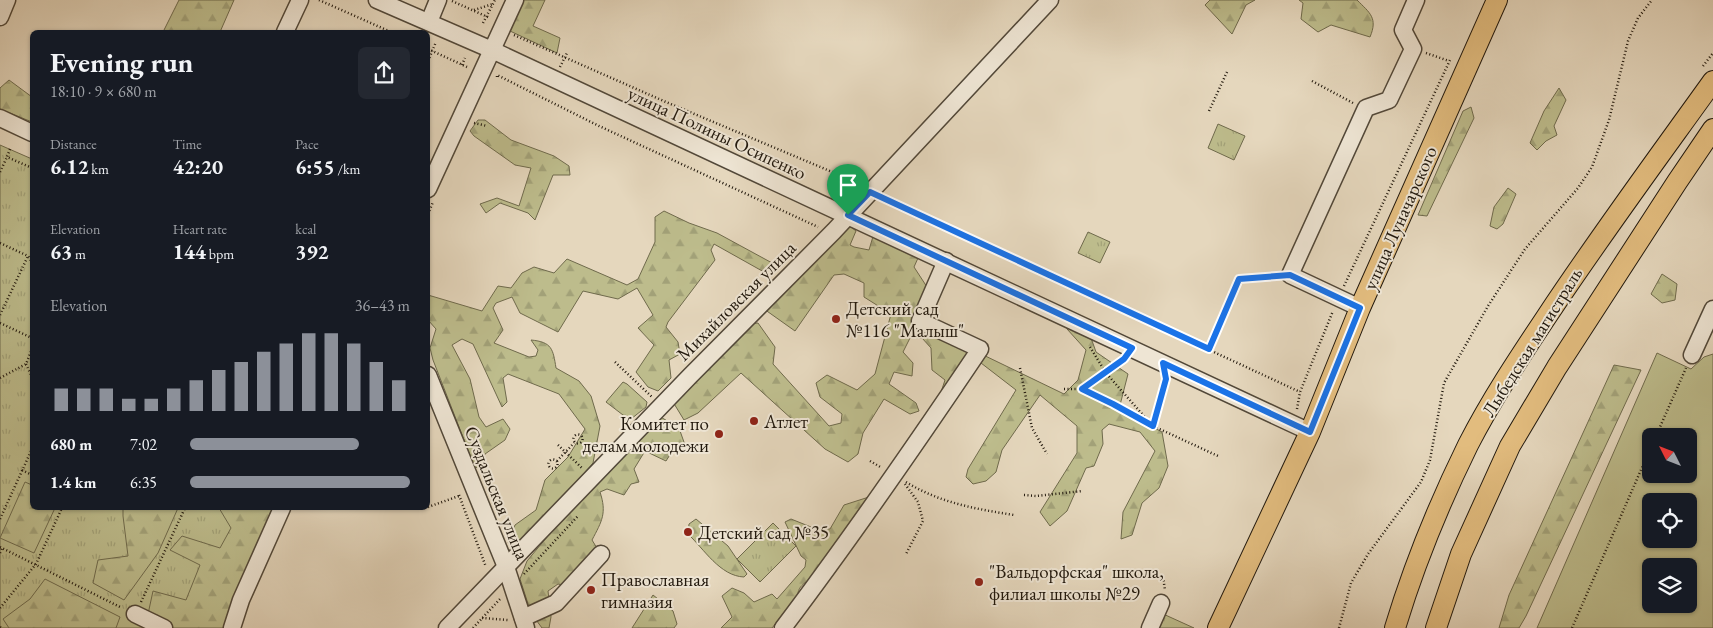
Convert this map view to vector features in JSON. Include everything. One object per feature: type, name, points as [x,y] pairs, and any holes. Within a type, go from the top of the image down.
[{"type":"main road","name":"улица Луначарского","points":[[1218,628],[1310,432],[1360,308],[1497,0]]},
{"type":"main road","name":"Лыбедская магистраль","points":[[1395,628],[1427,536],[1469,444],[1515,364],[1579,268],[1713,81]]},
{"type":"main road","name":"Лыбедская магистраль","points":[[1436,628],[1461,554],[1510,446],[1563,358],[1713,129]]},
{"type":"street","points":[[0,17],[7,0]]},
{"type":"street","points":[[286,30],[300,0]]},
{"type":"street","name":"улица Полины Осипенко","points":[[377,0],[492,50],[1310,432]]},
{"type":"street","points":[[436,25],[438,0]]},
{"type":"street","points":[[430,185],[515,0]]},
{"type":"street","name":"Михайловская улица","points":[[447,628],[848,215],[1050,0]]},
{"type":"street","points":[[1360,308],[1290,275],[1366,108],[1389,100],[1412,48],[1403,30],[1416,0]]},
{"type":"street","points":[[0,118],[30,132]]},
{"type":"street","points":[[783,628],[832,564],[895,475],[980,349],[920,321],[946,261]]},
{"type":"street","points":[[1692,355],[1713,310]]},
{"type":"street","name":"Суздальская улица","points":[[430,380],[513,586],[519,622]]},
{"type":"street","points":[[232,628],[241,600],[281,510]]},
{"type":"street","points":[[519,622],[556,604],[601,554]]},
{"type":"street","points":[[1150,628],[1161,603]]},
{"type":"street","points":[[139,620],[164,628]]},
{"type":"path","points":[[319,0],[386,30]]},
{"type":"path","points":[[451,0],[492,19]]},
{"type":"path","points":[[1339,628],[1351,583],[1368,554],[1421,482],[1430,460],[1444,383],[1488,306],[1525,249],[1578,188],[1592,168],[1609,120],[1628,41],[1638,18],[1652,0]]},
{"type":"path","points":[[473,10],[495,2]]},
{"type":"path","points":[[483,23],[495,2]]},
{"type":"path","points":[[430,56],[436,25]]},
{"type":"path","points":[[510,33],[666,102],[837,174]]},
{"type":"path","points":[[1412,48],[1449,61]]},
{"type":"path","points":[[432,51],[467,67]]},
{"type":"path","points":[[462,65],[465,58]]},
{"type":"path","points":[[1210,111],[1227,72]]},
{"type":"path","points":[[497,76],[599,126],[818,227]]},
{"type":"path","points":[[1312,81],[1350,102],[1366,108]]},
{"type":"path","points":[[0,172],[10,149]]},
{"type":"path","points":[[7,157],[30,167]]},
{"type":"path","points":[[836,194],[851,182]]},
{"type":"path","points":[[870,192],[1300,392]]},
{"type":"path","points":[[0,243],[28,256],[30,259]]},
{"type":"path","points":[[0,315],[28,256]]},
{"type":"path","points":[[1209,349],[1239,279],[1290,275]]},
{"type":"path","points":[[0,323],[30,337]]},
{"type":"path","points":[[1087,342],[1106,373],[1153,426]]},
{"type":"path","points":[[1082,389],[1124,359],[1132,348]]},
{"type":"path","points":[[0,378],[26,364],[30,355]]},
{"type":"path","points":[[1660,428],[1692,355]]},
{"type":"path","points":[[615,362],[662,406]]},
{"type":"path","points":[[1153,426],[1166,379],[1163,363]]},
{"type":"path","points":[[26,364],[30,373]]},
{"type":"path","points":[[1020,368],[1032,428],[1046,454]]},
{"type":"path","points":[[1064,389],[1082,389],[1153,426],[1218,456]]},
{"type":"path","points":[[557,461],[574,443]]},
{"type":"path","points":[[558,445],[585,471]]},
{"type":"path","points":[[0,519],[30,453]]},
{"type":"path","points":[[1572,628],[1642,468]]},
{"type":"path","points":[[22,470],[30,474]]},
{"type":"path","points":[[906,554],[923,521],[918,502],[902,479],[924,493],[965,508],[1014,516]]},
{"type":"path","points":[[1024,495],[1036,496],[1083,491]]},
{"type":"path","points":[[430,505],[459,496]]},
{"type":"path","points":[[0,608],[36,564],[61,510]]},
{"type":"path","points":[[0,553],[1,548],[36,564],[139,620],[184,510]]},
{"type":"path","points":[[473,628],[513,586]]},
{"type":"path","points":[[482,618],[519,622]]},
{"type":"green space","points":[[179,0],[234,0],[221,30],[164,30]]},
{"type":"green space","points":[[522,0],[545,0],[533,26],[560,38],[557,53],[510,31],[510,25]]},
{"type":"green space","points":[[1210,0],[1255,0],[1246,5],[1232,34],[1205,5]]},
{"type":"green space","points":[[1299,0],[1357,0],[1369,12],[1373,20],[1370,37],[1331,25],[1318,32],[1301,19],[1303,3]]},
{"type":"green space","points":[[9,80],[30,96],[30,121],[0,109],[0,88]]},
{"type":"green space","points":[[1559,88],[1566,100],[1554,126],[1557,135],[1546,141],[1537,150],[1530,143],[1544,111]]},
{"type":"green space","points":[[1471,107],[1474,118],[1427,216],[1418,215],[1463,111]]},
{"type":"green space","points":[[478,120],[485,120],[511,140],[554,156],[569,166],[570,175],[553,175],[535,220],[528,213],[500,203],[486,213],[480,204],[497,198],[519,206],[531,168],[515,165],[474,136],[470,131]]},
{"type":"green space","points":[[1218,124],[1245,136],[1234,160],[1208,148]]},
{"type":"green space","points":[[0,145],[30,158],[30,510],[265,510],[217,628],[0,628]]},
{"type":"green space","points":[[1508,188],[1516,194],[1503,224],[1497,229],[1490,226],[1494,207]]},
{"type":"green space","points":[[664,211],[717,233],[774,264],[764,272],[714,244],[711,250],[715,260],[666,327],[678,342],[680,354],[669,360],[671,378],[658,391],[648,387],[636,372],[654,345],[638,328],[653,315],[637,288],[618,299],[583,291],[558,332],[520,313],[512,297],[496,303],[493,308],[503,330],[494,343],[529,357],[536,356],[538,350],[531,340],[547,345],[554,356],[556,368],[579,381],[591,396],[600,426],[593,463],[529,535],[514,545],[508,543],[515,525],[536,510],[545,480],[568,457],[585,429],[559,394],[508,374],[503,378],[507,402],[502,407],[473,344],[462,339],[452,345],[470,379],[479,417],[486,427],[503,419],[510,429],[505,440],[485,454],[480,466],[475,468],[433,360],[430,348],[436,329],[430,322],[430,296],[482,311],[498,286],[511,288],[522,273],[534,267],[554,273],[567,259],[627,285],[638,279],[655,242],[655,217]]},
{"type":"green space","points":[[846,225],[856,231],[850,245],[854,247],[869,250],[874,233],[914,249],[918,258],[914,267],[927,287],[917,323],[1064,394],[1078,380],[1086,350],[1067,329],[1068,324],[1090,335],[1096,352],[1128,374],[1119,409],[1162,432],[1168,466],[1159,488],[1142,503],[1132,535],[1121,539],[1123,512],[1155,451],[1140,432],[1109,424],[1102,430],[1103,444],[1094,466],[1086,468],[1067,511],[1050,526],[1040,512],[1077,453],[1077,426],[1040,395],[1002,450],[996,472],[986,481],[973,484],[966,477],[968,469],[1016,390],[981,363],[938,401],[945,380],[932,370],[931,348],[922,338],[910,338],[903,352],[913,363],[912,376],[894,372],[889,384],[916,403],[919,411],[910,414],[884,399],[863,433],[858,454],[848,462],[825,449],[741,373],[698,413],[684,420],[673,402],[749,324],[758,323],[775,347],[773,364],[829,426],[841,423],[842,414],[820,397],[816,383],[827,375],[857,390],[875,374],[891,314],[864,297],[864,283],[844,274],[834,275],[795,331],[764,309]]},
{"type":"green space","points":[[1088,232],[1110,242],[1100,263],[1078,253]]},
{"type":"green space","points":[[1662,274],[1677,284],[1675,300],[1662,303],[1651,294]]},
{"type":"green space","points":[[1657,353],[1691,369],[1704,357],[1713,354],[1713,628],[1537,628]]},
{"type":"green space","points":[[1614,365],[1641,370],[1526,616],[1519,628],[1499,628],[1509,595]]},
{"type":"green space","points":[[623,382],[647,402],[646,407],[631,419],[606,402]]},
{"type":"green space","points":[[659,416],[679,428],[685,445],[673,450],[666,461],[645,451],[634,469],[639,482],[631,484],[624,495],[607,489],[600,492],[603,506],[602,517],[592,540],[603,558],[570,587],[558,584],[548,591],[551,617],[549,628],[542,628],[531,613],[520,579],[527,561],[557,525]]},
{"type":"green space","points":[[25,482],[30,484],[30,510],[54,510],[34,553],[0,538]]},
{"type":"green space","points":[[872,496],[814,577],[799,589],[797,599],[792,608],[772,628],[721,628],[732,617],[722,596],[732,588],[744,593],[754,602],[772,594],[777,599],[805,567],[806,560],[801,556],[785,522],[791,519],[816,529],[830,529],[844,505]]},
{"type":"green space","points":[[123,510],[177,510],[158,553],[124,600],[93,583],[98,560],[128,556]]},
{"type":"green space","points":[[220,510],[274,510],[223,628],[145,628],[153,591],[186,600],[200,565],[170,550],[182,536],[220,548],[231,528]]},
{"type":"green space","points":[[696,519],[728,546],[747,574],[744,577],[727,572],[720,567],[688,534],[689,524]]},
{"type":"green space","points":[[773,523],[796,546],[760,582],[737,559]]},
{"type":"green space","points":[[45,579],[120,617],[116,628],[9,628],[3,619],[30,599]]},
{"type":"green space","points":[[653,595],[673,611],[677,624],[674,628],[632,628]]},
{"type":"green space","points":[[1161,613],[1194,628],[1155,628]]},
{"type":"place","name":"Детский сад №116 \"Малыш\"","points":[[836,319]]},
{"type":"place","name":"Атлет","points":[[754,421]]},
{"type":"place","name":"Комитет по делам молодежи","points":[[719,434]]},
{"type":"place","name":"Детский сад №35","points":[[688,532]]},
{"type":"place","name":"\"Вальдорфская\" школа, филиал школы №29","points":[[979,582]]},
{"type":"place","name":"Православная гимназия","points":[[591,590]]},
{"type":"route","points":[[870,192],[1209,349],[1239,279],[1290,275],[1360,308],[1310,432],[1163,363],[1166,379],[1153,426],[1082,389],[1124,359],[1132,348],[848,215],[870,192]]}]
